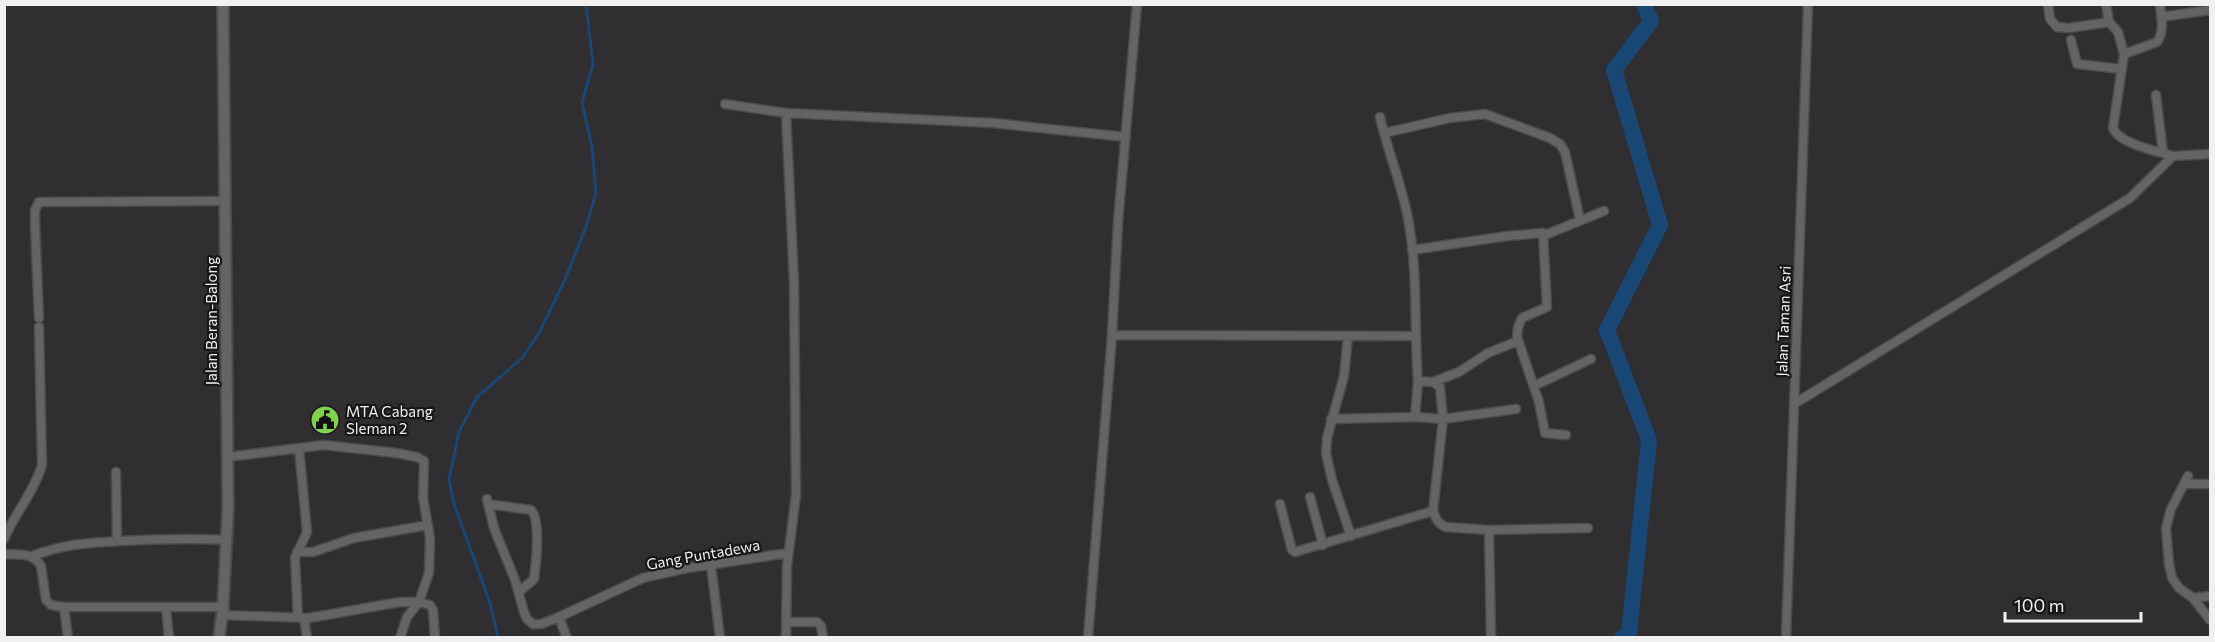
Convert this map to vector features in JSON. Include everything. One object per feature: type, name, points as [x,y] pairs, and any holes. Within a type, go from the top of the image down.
[{"type":"main road","name":"Jalan Beran-Balong","points":[[219,638],[227,540],[223,4]]},
{"type":"street","points":[[1088,638],[1112,334],[1118,222],[1137,4]]},
{"type":"street","name":"Jalan Taman Asri","points":[[1786,638],[1808,4]]},
{"type":"street","points":[[2048,4],[2052,22],[2058,27],[2069,28],[2109,22]]},
{"type":"street","points":[[2106,4],[2109,22],[2118,32],[2124,54],[2114,131],[2116,135],[2129,142],[2173,156],[2211,154]]},
{"type":"street","points":[[2124,54],[2157,42],[2162,33],[2160,4]]},
{"type":"street","points":[[2161,17],[2211,10]]},
{"type":"street","points":[[2071,40],[2077,64],[2122,69]]},
{"type":"street","points":[[2156,95],[2163,153]]},
{"type":"street","points":[[725,104],[786,113],[993,123],[1126,137]]},
{"type":"street","points":[[786,113],[794,294],[796,495],[788,553],[786,638]]},
{"type":"street","points":[[1384,133],[1450,118],[1485,114],[1550,138],[1560,144],[1565,152],[1580,220]]},
{"type":"street","points":[[1380,117],[1404,194],[1412,250],[1418,381],[1415,417]]},
{"type":"street","points":[[1794,404],[2130,198],[2173,156]]},
{"type":"street","points":[[4,539],[12,521],[37,482],[42,465],[35,225],[35,210],[39,202],[226,201]]},
{"type":"street","points":[[1545,235],[1604,211]]},
{"type":"street","points":[[1412,250],[1541,232],[1545,235]]},
{"type":"street","points":[[1545,235],[1547,308],[1522,318],[1518,327],[1518,341],[1534,386],[1545,433],[1566,435]]},
{"type":"street","points":[[1112,334],[1415,336]]},
{"type":"street","points":[[1348,336],[1344,376],[1327,438],[1328,465],[1351,536]]},
{"type":"street","points":[[1418,381],[1433,381],[1459,372],[1488,353],[1518,341]]},
{"type":"street","points":[[1534,386],[1591,359]]},
{"type":"street","points":[[1433,381],[1440,387],[1443,419],[1433,511],[1441,525],[1489,530],[1588,528]]},
{"type":"street","points":[[1331,419],[1415,417],[1443,419],[1516,409]]},
{"type":"street","points":[[227,457],[324,444],[420,458],[424,461],[423,498],[431,554],[429,573],[419,602],[407,617],[400,638]]},
{"type":"street","points":[[299,448],[307,532],[296,558],[301,618],[307,638]]},
{"type":"street","points":[[116,472],[117,541]]},
{"type":"street","points":[[2211,484],[2186,480],[2172,509],[2165,537],[2172,578],[2211,620]]},
{"type":"street","points":[[1310,497],[1323,545]]},
{"type":"street","points":[[488,502],[531,510],[534,513],[536,528],[534,579],[519,592],[494,528],[488,502]]},
{"type":"street","points":[[1280,504],[1293,551],[1323,545],[1433,511]]},
{"type":"street","points":[[297,552],[313,552],[354,538],[428,525]]},
{"type":"street","points":[[1489,530],[1491,638]]},
{"type":"street","points":[[4,554],[32,556],[66,545],[117,541],[176,538],[227,540]]},
{"type":"street","name":"Gang Puntadewa","points":[[519,592],[529,622],[541,624],[559,618],[644,578],[788,553]]},
{"type":"street","points":[[32,556],[41,566],[46,600],[51,604],[64,607],[166,607],[301,618],[400,602],[419,602],[430,605],[433,610],[435,638]]},
{"type":"street","points":[[711,565],[720,638]]},
{"type":"street","points":[[2193,598],[2211,596]]},
{"type":"street","points":[[64,607],[68,638]]},
{"type":"street","points":[[166,607],[169,638]]},
{"type":"street","points":[[559,618],[567,638]]},
{"type":"street","points":[[786,622],[817,622],[821,626],[824,638]]},
{"type":"waterway","points":[[498,638],[490,603],[454,504],[449,479],[459,432],[477,397],[522,358],[539,333],[564,282],[586,227],[596,193],[592,147],[582,102],[593,65],[586,4]]},
{"type":"waterway","points":[[1622,638],[1629,633],[1649,440],[1607,330],[1660,225],[1614,70],[1651,21],[1644,4]]},
{"type":"place","name":"MTA Cabang Sleman 2","points":[[325,420]]}]
